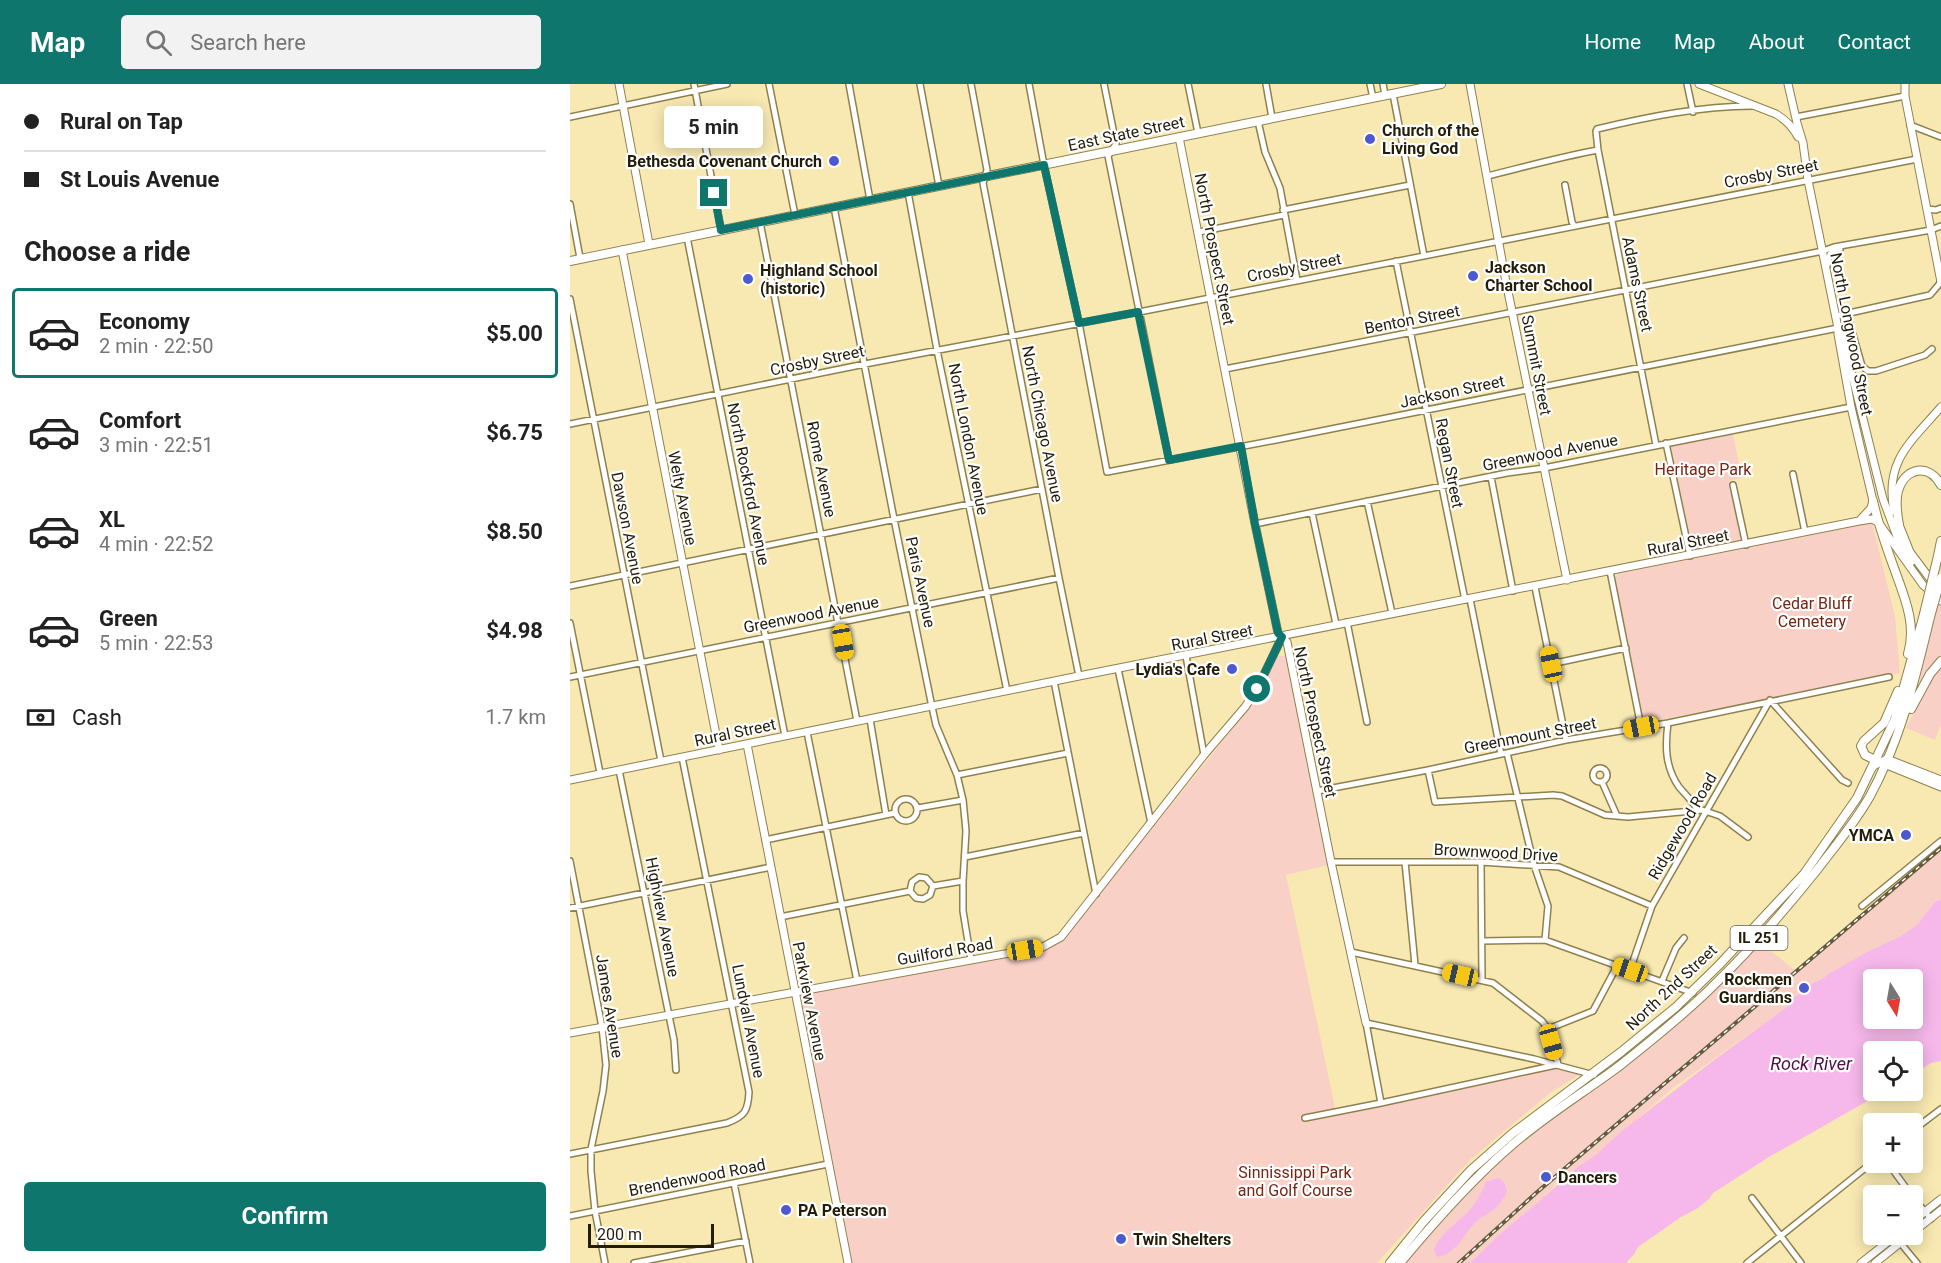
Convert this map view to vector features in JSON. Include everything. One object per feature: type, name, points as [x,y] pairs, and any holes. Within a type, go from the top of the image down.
[{"type":"main road","name":"East State Street","points":[[570,261],[1441,84]]},
{"type":"main road","points":[[1899,525],[1897,494],[1903,480],[1913,472],[1925,471],[1934,474],[1941,485]]},
{"type":"main road","points":[[1873,501],[1878,522],[1906,598],[1911,630],[1910,646],[1896,702],[1877,750],[1882,761]]},
{"type":"main road","name":"North 2nd Street","points":[[1390,1263],[1424,1221],[1471,1170],[1513,1132],[1595,1077],[1691,992],[1804,874],[1857,798],[1871,769],[1882,761],[1891,749],[1910,701],[1941,541]]},
{"type":"main road","name":"North 2nd Street","points":[[1400,1263],[1429,1228],[1481,1173],[1514,1143],[1595,1077],[1699,999],[1761,936],[1821,864],[1869,797],[1941,578]]},
{"type":"main road","points":[[1891,749],[1930,674],[1941,661]]},
{"type":"main road","points":[[1882,761],[1864,755],[1861,746],[1884,723],[1899,690]]},
{"type":"street","points":[[619,84],[649,244]]},
{"type":"street","points":[[694,84],[721,230]]},
{"type":"street","points":[[570,117],[727,84]]},
{"type":"street","points":[[769,84],[795,215]]},
{"type":"street","points":[[849,84],[870,200]]},
{"type":"street","points":[[920,84],[939,186]]},
{"type":"street","name":"North Chicago Avenue","points":[[971,84],[987,170],[982,183],[1079,676]]},
{"type":"street","points":[[1029,84],[1044,165],[1079,323]]},
{"type":"street","points":[[1104,84],[1116,144],[1110,153],[1138,312],[1169,460]]},
{"type":"street","points":[[1188,84],[1198,133]]},
{"type":"street","points":[[1266,84],[1272,118]]},
{"type":"street","points":[[1370,84],[1373,98]]},
{"type":"street","points":[[1383,84],[1389,95],[1424,256]]},
{"type":"street","name":"Summit Street","points":[[1470,84],[1512,313],[1567,580]]},
{"type":"street","points":[[1687,84],[1693,112],[1754,106]]},
{"type":"street","name":"North Longwood Street","points":[[1699,84],[1776,114],[1786,120],[1796,134],[1836,316],[1851,407],[1873,501]]},
{"type":"street","name":"North Longwood Street","points":[[1788,84],[1803,143],[1807,176]]},
{"type":"street","points":[[1796,117],[1905,89],[1941,282],[1934,292],[1918,299],[1836,316]]},
{"type":"street","name":"Adams Street","points":[[1656,445],[1595,134],[1597,129],[1693,112]]},
{"type":"street","points":[[1258,121],[1264,152],[1280,188],[1297,280]]},
{"type":"street","points":[[1910,125],[1941,137]]},
{"type":"street","name":"North Prospect Street","points":[[1179,137],[1255,524],[1278,633],[1287,642],[1381,1103]]},
{"type":"street","points":[[1487,176],[1547,160],[1598,150]]},
{"type":"street","name":"Crosby Street","points":[[570,424],[1012,335],[1499,241],[1807,176],[1917,159]]},
{"type":"street","points":[[1198,231],[1410,185]]},
{"type":"street","points":[[1565,185],[1574,225]]},
{"type":"street","name":"North London Avenue","points":[[908,192],[937,350],[1007,691]]},
{"type":"street","points":[[570,204],[580,258]]},
{"type":"street","name":"Paris Avenue","points":[[834,207],[936,725],[957,775],[963,800],[966,831],[963,910],[971,960]]},
{"type":"street","points":[[1927,209],[1938,209],[1941,217]]},
{"type":"street","name":"Rome Avenue","points":[[760,222],[857,721]]},
{"type":"street","name":"Benton Street","points":[[1225,369],[1626,291],[1834,247],[1931,230],[1941,226]]},
{"type":"street","name":"North Rockford Avenue","points":[[687,237],[785,735]]},
{"type":"street","name":"Benton Street","points":[[1826,270],[1830,254],[1850,246]]},
{"type":"street","name":"Welty Avenue","points":[[622,250],[719,750]]},
{"type":"street","name":"Regan Street","points":[[1396,261],[1441,486],[1467,599],[1504,754],[1534,865],[1548,906],[1545,940]]},
{"type":"street","name":"Dawson Avenue","points":[[570,299],[661,761]]},
{"type":"street","points":[[1847,314],[1860,362],[1868,371],[1876,371],[1924,355],[1932,349]]},
{"type":"street","name":"Jackson Street","points":[[1079,323],[1107,472],[1838,328]]},
{"type":"street","points":[[1838,328],[1842,334],[1889,517],[1899,542],[1941,601]]},
{"type":"street","name":"Greenwood Avenue","points":[[1255,524],[1851,407]]},
{"type":"street","points":[[1941,408],[1905,448],[1896,462],[1891,495],[1899,525],[1911,552],[1941,591]]},
{"type":"street","points":[[1666,443],[1690,556]]},
{"type":"street","points":[[1793,474],[1805,532]]},
{"type":"street","points":[[1491,477],[1513,591]]},
{"type":"street","points":[[1733,485],[1746,544]]},
{"type":"street","points":[[570,586],[1042,489]]},
{"type":"street","points":[[1367,501],[1392,614]]},
{"type":"street","points":[[1858,521],[1871,508],[1873,501]]},
{"type":"street","points":[[1312,513],[1336,624]]},
{"type":"street","name":"Rural Street","points":[[570,780],[1282,637],[1336,624],[1513,591],[1858,521],[1872,519],[1878,522]]},
{"type":"street","points":[[1878,522],[1923,585],[1941,601]]},
{"type":"street","points":[[1610,571],[1641,727]]},
{"type":"street","name":"Greenwood Avenue","points":[[570,677],[1059,578]]},
{"type":"street","points":[[1535,586],[1566,740]]},
{"type":"street","points":[[1347,622],[1367,722]]},
{"type":"street","points":[[570,623],[600,773]]},
{"type":"street","name":"Guilford Road","points":[[570,1033],[1043,947],[1054,942],[1061,937],[1096,894],[1204,755],[1253,697],[1282,637]]},
{"type":"street","points":[[1551,664],[1626,648]]},
{"type":"street","points":[[1186,656],[1204,755]]},
{"type":"street","points":[[1118,669],[1151,825]]},
{"type":"street","name":"Greenmount Street","points":[[1317,791],[1566,740],[1668,723],[1889,677]]},
{"type":"street","points":[[1054,681],[1096,894]]},
{"type":"street","points":[[1770,700],[1842,780],[1848,783]]},
{"type":"street","name":"Ridgewood Road","points":[[1630,970],[1652,906],[1770,700]]},
{"type":"street","points":[[870,719],[886,815]]},
{"type":"street","points":[[1668,723],[1665,748],[1669,768],[1674,779],[1697,809]]},
{"type":"street","points":[[807,732],[856,981]]},
{"type":"street","name":"Parkview Avenue","points":[[747,744],[848,1263]]},
{"type":"street","points":[[957,775],[1068,753]]},
{"type":"street","name":"Lundvall Avenue","points":[[570,1154],[727,1123],[745,1113],[749,1103],[749,1092],[732,1004],[682,758]]},
{"type":"street","points":[[1882,761],[1941,780]]},
{"type":"street","points":[[1882,761],[1941,786]]},
{"type":"street","name":"Highview Avenue","points":[[619,770],[674,1040],[676,1070]]},
{"type":"street","points":[[1428,770],[1435,802],[1562,796],[1594,811],[1636,817],[1697,809],[1720,816],[1748,837]]},
{"type":"street","points":[[1602,782],[1617,816]]},
{"type":"street","points":[[895,813],[897,805],[904,800],[912,801],[918,808]]},
{"type":"street","points":[[918,808],[963,800]]},
{"type":"street","points":[[895,813],[901,820],[908,821],[915,816],[918,808]]},
{"type":"street","points":[[765,840],[895,813]]},
{"type":"street","points":[[965,857],[1084,833]]},
{"type":"street","points":[[1862,906],[1941,841]]},
{"type":"street","name":"James Avenue","points":[[570,861],[602,1027],[606,1065],[591,1149],[595,1211],[605,1263]]},
{"type":"street","name":"Brownwood Drive","points":[[1331,862],[1481,862],[1559,867],[1652,906]]},
{"type":"street","points":[[1405,862],[1415,965]]},
{"type":"street","points":[[1481,862],[1482,980]]},
{"type":"street","points":[[570,908],[771,867]]},
{"type":"street","points":[[910,891],[912,882],[919,877],[926,878],[933,886]]},
{"type":"street","points":[[933,886],[963,881]]},
{"type":"street","points":[[910,891],[916,898],[923,899],[930,895],[933,886]]},
{"type":"street","points":[[780,917],[910,891]]},
{"type":"street","points":[[1662,981],[1676,948],[1684,938]]},
{"type":"street","points":[[1482,940],[1545,940],[1691,992],[1699,999]]},
{"type":"street","points":[[1351,952],[1493,984],[1542,1021],[1548,1029],[1558,1064]]},
{"type":"street","points":[[1548,1029],[1593,1011],[1617,966]]},
{"type":"street","points":[[1366,1023],[1558,1064],[1595,1077]]},
{"type":"street","points":[[1305,1118],[1558,1064]]},
{"type":"street","points":[[1923,1123],[1941,1109]]},
{"type":"street","name":"Brendenwood Road","points":[[570,1216],[828,1164]]},
{"type":"street","points":[[1747,1263],[1863,1170]]},
{"type":"street","points":[[734,1183],[750,1263]]},
{"type":"street","points":[[1752,1198],[1802,1263]]},
{"type":"street","points":[[1925,1212],[1941,1199]]},
{"type":"street","points":[[1923,1210],[1931,1219]]},
{"type":"street","points":[[1923,1225],[1941,1210]]},
{"type":"street","points":[[634,1263],[746,1240]]},
{"type":"street","points":[[1861,1263],[1888,1245]]},
{"type":"street","points":[[1875,1263],[1892,1245]]},
{"type":"street","points":[[1903,1245],[1917,1263]]},
{"type":"green space","name":"Heritage Park","points":[[1733,434],[1742,478],[1729,481],[1742,541],[1693,551],[1671,447]]},
{"type":"green space","name":"Cedar Bluff Cemetery","points":[[1872,521],[1895,617],[1900,673],[1648,722],[1643,718],[1616,582],[1618,572]]},
{"type":"green space","points":[[1939,603],[1941,604],[1941,659],[1918,687],[1934,617]]},
{"type":"green space","name":"Sinnissippi Park and Golf Course","points":[[1278,656],[1287,656],[1329,865],[1286,875],[1336,1112],[1558,1064],[1582,1073],[1550,1093],[1470,1160],[1377,1263],[849,1263],[796,995],[1046,949],[1060,943],[1251,706]]},
{"type":"green space","points":[[1941,665],[1941,725],[1935,740],[1906,728],[1926,685]]},
{"type":"green space","points":[[1941,848],[1941,899],[1918,924],[1901,936],[1828,974],[1802,994],[1791,998],[1787,1007],[1673,1088],[1597,1154],[1554,1186],[1538,1204],[1503,1231],[1470,1263],[1406,1263],[1458,1202],[1492,1168],[1548,1121],[1692,1010],[1725,981],[1760,942],[1797,972]]},
{"type":"water","name":"Rock River","points":[[1941,899],[1941,1061],[1931,1063],[1923,1068],[1923,1041],[1863,1041],[1863,1101],[1867,1101],[1769,1157],[1713,1193],[1698,1208],[1638,1247],[1626,1263],[1470,1263],[1503,1231],[1576,1168],[1597,1154],[1622,1131],[1714,1060],[1787,1007],[1791,998],[1801,994],[1828,974],[1901,936],[1918,924],[1934,903]]},
{"type":"water","points":[[1498,1178],[1504,1182],[1507,1192],[1500,1204],[1478,1220],[1446,1255],[1439,1257],[1436,1255],[1434,1249],[1440,1238],[1469,1211],[1486,1182]]},
{"type":"railway","points":[[1459,1263],[1536,1193],[1941,848]]},
{"type":"place","name":"Church of the Living God","points":[[1370,139]]},
{"type":"place","name":"Bethesda Covenant Church","points":[[834,161]]},
{"type":"place","name":"Jackson Charter School","points":[[1473,276]]},
{"type":"place","name":"Highland School (historic)","points":[[748,279]]},
{"type":"place","name":"Lydia's Cafe","points":[[1232,669]]},
{"type":"place","name":"YMCA","points":[[1906,835]]},
{"type":"place","name":"Rockmen Guardians","points":[[1804,988]]},
{"type":"place","name":"Dancers","points":[[1546,1177]]},
{"type":"place","name":"PA Peterson","points":[[786,1210]]},
{"type":"place","name":"Twin Shelters","points":[[1121,1239]]},
{"type":"route","points":[[714,193],[721,230],[1044,165],[1079,323],[1138,312],[1169,460],[1241,446],[1278,633],[1282,637],[1257,689]]}]
